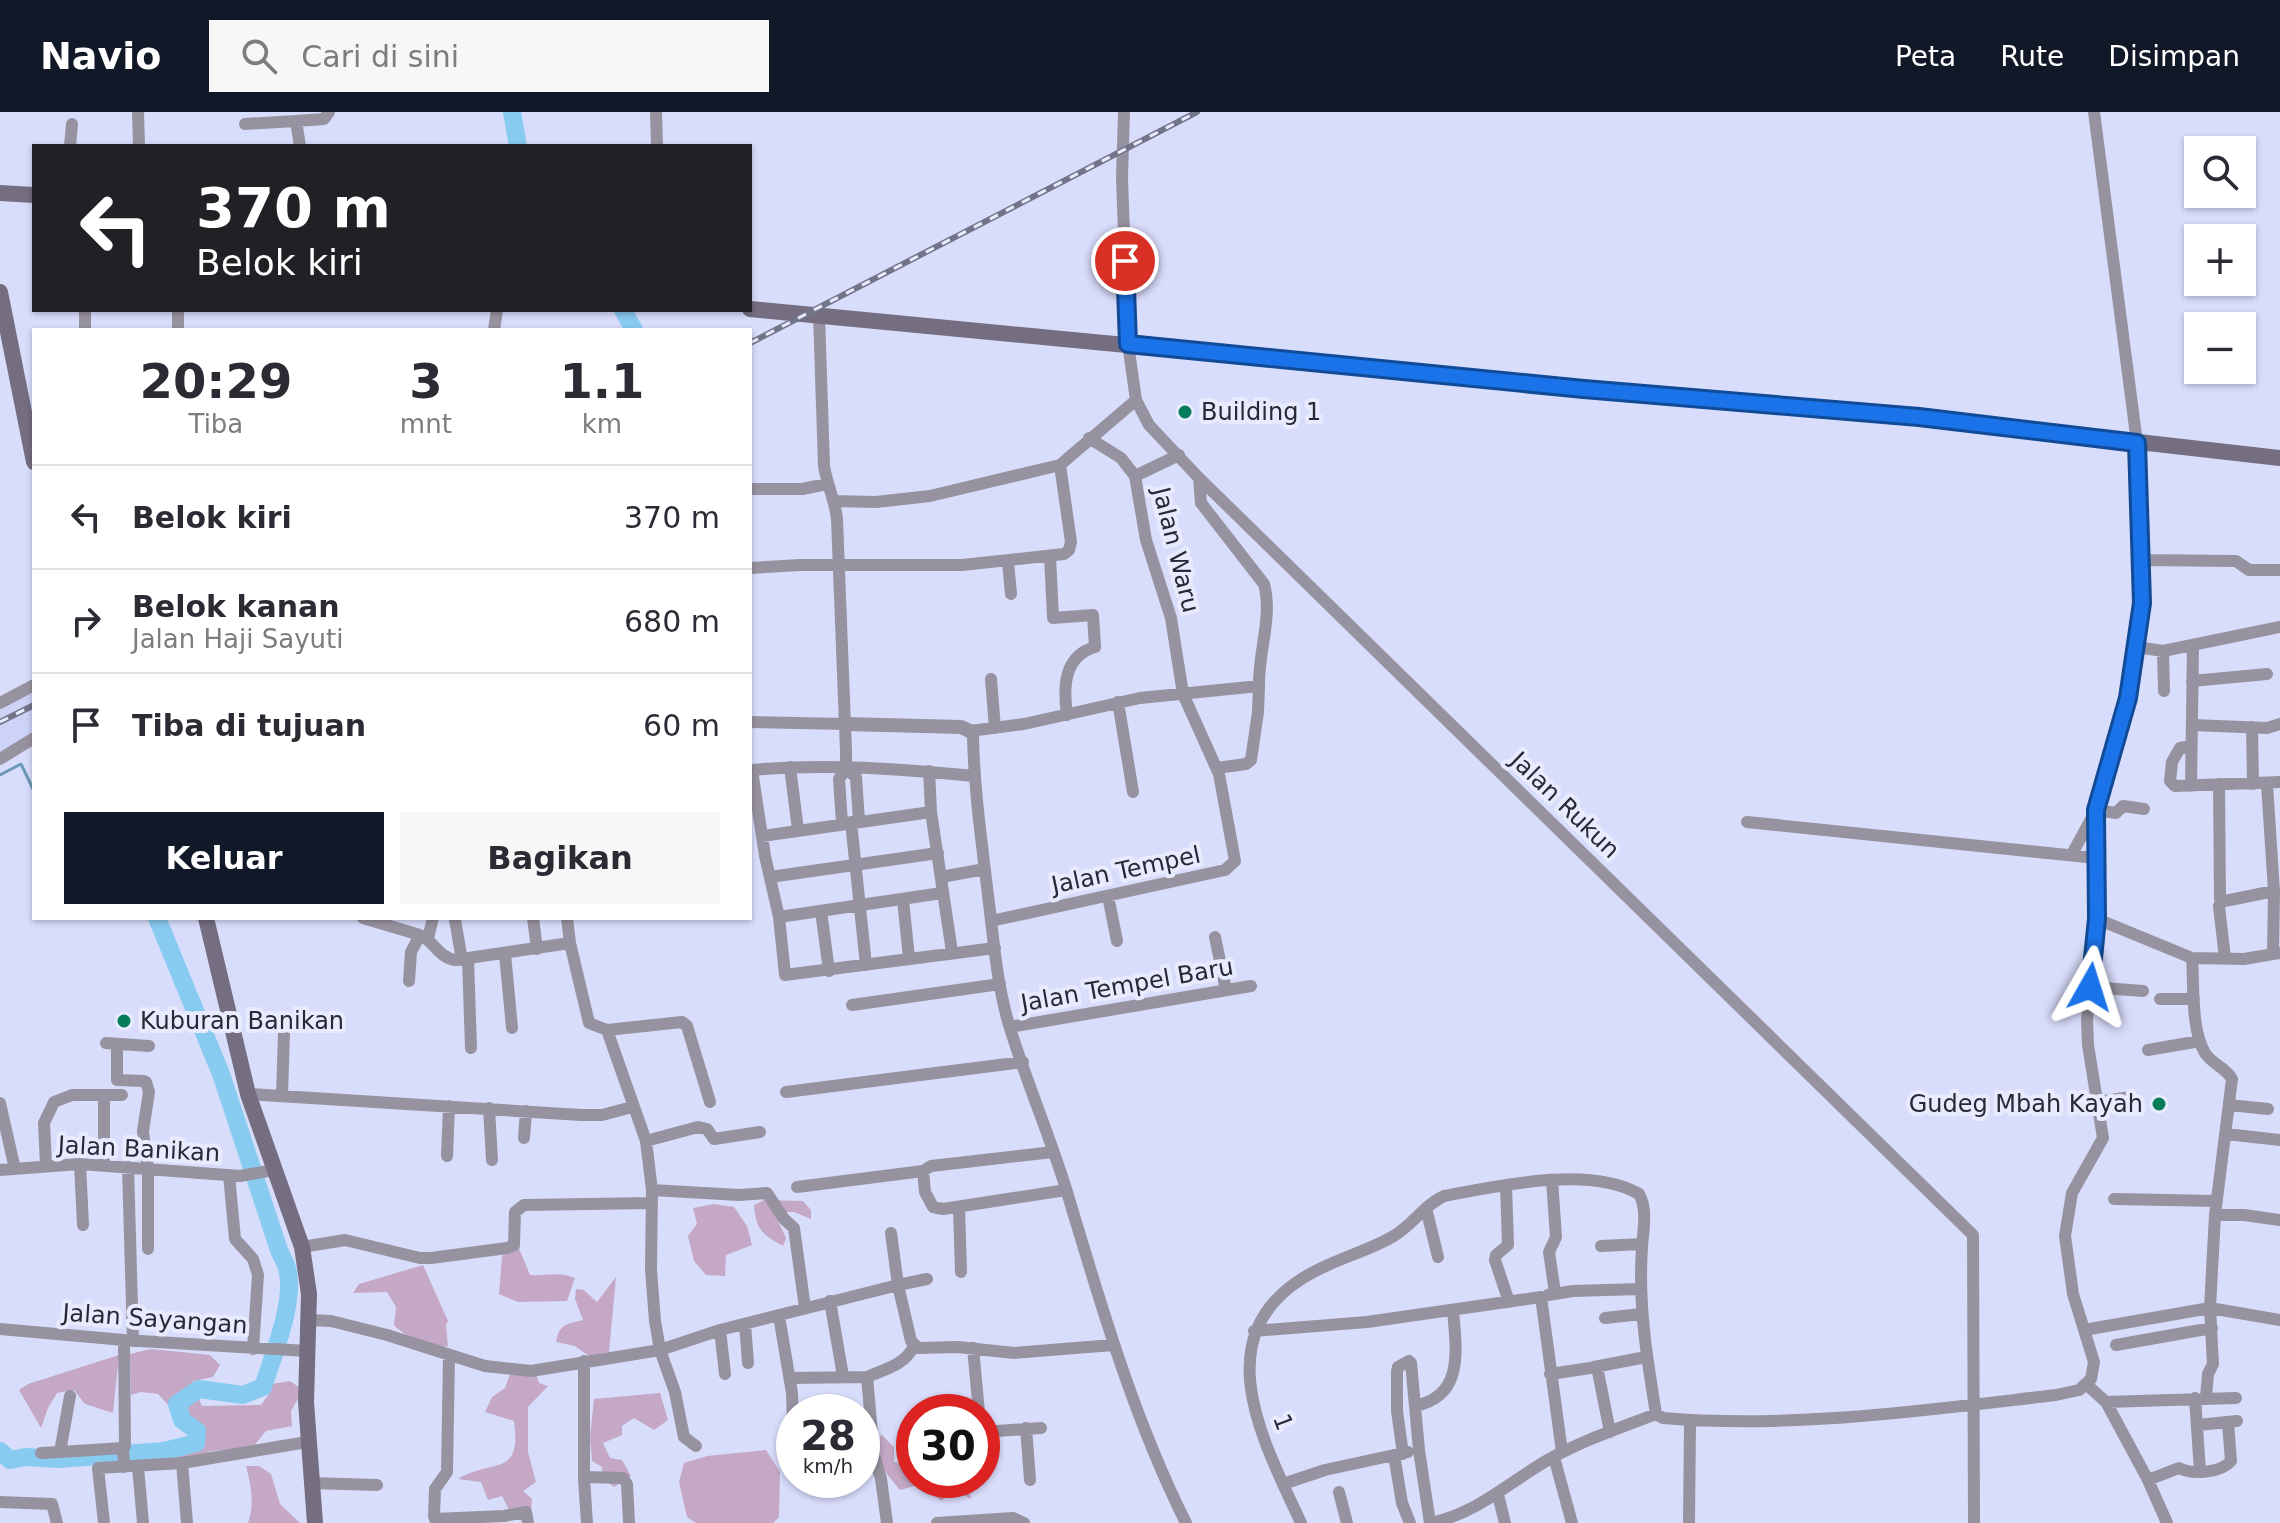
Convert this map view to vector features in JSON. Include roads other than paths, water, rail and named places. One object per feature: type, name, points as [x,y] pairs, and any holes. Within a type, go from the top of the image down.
[{"type":"main road","points":[[0,193],[32,195]]},
{"type":"main road","points":[[0,292],[4,334],[32,453]]},
{"type":"main road","points":[[752,309],[1584,389],[1919,417],[2280,458]]},
{"type":"main road","points":[[206,920],[248,1094],[260,1173],[302,1247],[309,1294],[307,1442],[315,1523]]},
{"type":"street","points":[[138,112],[139,144]]},
{"type":"street","points":[[245,124],[324,119],[329,112]]},
{"type":"street","points":[[656,112],[657,144]]},
{"type":"street","points":[[835,501],[876,502],[930,496],[1060,465],[1136,400],[1128,344],[1122,178],[1124,112]]},
{"type":"street","points":[[2072,854],[2096,810],[2128,698],[2142,603],[2137,443],[2094,112]]},
{"type":"street","points":[[296,121],[300,144]]},
{"type":"street","points":[[70,144],[72,124]]},
{"type":"street","points":[[819,315],[827,484],[835,501],[846,769]]},
{"type":"street","name":"Jalan Rukun","points":[[1136,400],[1149,425],[1199,478],[1973,1235],[1974,1405]]},
{"type":"street","name":"Jalan Waru","points":[[1089,438],[1121,458],[1135,476],[1146,540],[1171,618],[1183,694]]},
{"type":"street","points":[[1135,476],[1179,455]]},
{"type":"street","points":[[752,568],[962,565],[1064,554],[1071,542],[1060,465]]},
{"type":"street","points":[[1199,478],[1201,503],[1264,584],[1269,600],[1258,667],[1258,712],[1251,760],[1242,765],[1217,768]]},
{"type":"street","points":[[752,489],[802,489],[827,484]]},
{"type":"street","points":[[1050,556],[1053,618],[1093,615],[1095,647],[1073,659],[1065,681],[1065,715]]},
{"type":"street","points":[[2142,560],[2236,561],[2249,570],[2280,570]]},
{"type":"street","points":[[1008,562],[1011,594]]},
{"type":"street","points":[[2137,647],[2163,651],[2280,627]]},
{"type":"street","points":[[2191,786],[2193,646]]},
{"type":"street","points":[[2163,651],[2164,691]]},
{"type":"street","points":[[2192,681],[2267,674]]},
{"type":"street","points":[[991,679],[995,728]]},
{"type":"street","points":[[0,703],[32,686]]},
{"type":"street","points":[[752,722],[961,727],[970,731],[1065,715],[1118,702],[1259,686]]},
{"type":"street","name":"Jalan Tempel","points":[[991,921],[1232,866],[1235,852],[1217,768],[1183,694]]},
{"type":"street","points":[[1118,702],[1133,792]]},
{"type":"street","points":[[2192,725],[2267,728],[2280,724]]},
{"type":"street","points":[[2252,727],[2253,784]]},
{"type":"street","points":[[970,731],[973,736],[974,776],[991,921],[1010,1027],[1066,1190],[1113,1345],[1145,1432],[1186,1523]]},
{"type":"street","points":[[0,759],[32,739]]},
{"type":"street","points":[[2097,919],[2192,958],[2244,959],[2277,952],[2274,783],[2175,786],[2170,781],[2176,753],[2180,748],[2191,746]]},
{"type":"street","points":[[974,776],[929,771],[790,767],[752,770],[779,917],[785,975],[995,948]]},
{"type":"street","points":[[790,767],[798,830]]},
{"type":"street","points":[[846,769],[856,777],[850,822],[866,965]]},
{"type":"street","points":[[929,771],[931,812],[952,952]]},
{"type":"street","points":[[2219,784],[2220,899],[2225,901],[2274,891]]},
{"type":"street","points":[[2096,810],[2116,813],[2123,806],[2144,809]]},
{"type":"street","points":[[1656,1414],[1663,1418],[1690,1421],[1730,1422],[1827,1418],[2071,1393],[2087,1385],[2094,1362],[2071,1285],[2065,1236],[2072,1193],[2103,1138],[2088,1045],[2097,919],[2096,810]]},
{"type":"street","points":[[762,836],[931,812]]},
{"type":"street","points":[[1747,822],[2096,858]]},
{"type":"street","points":[[770,877],[938,853]]},
{"type":"street","points":[[941,877],[985,869]]},
{"type":"street","points":[[779,917],[942,893]]},
{"type":"street","points":[[1108,896],[1117,941]]},
{"type":"street","points":[[903,900],[909,958]]},
{"type":"street","points":[[2219,906],[2225,958]]},
{"type":"street","points":[[821,911],[829,971]]},
{"type":"street","points":[[409,981],[411,952],[432,920]]},
{"type":"street","points":[[455,920],[465,960],[471,1048]]},
{"type":"street","points":[[533,920],[537,949]]},
{"type":"street","points":[[567,920],[589,1023],[607,1030],[682,1022],[687,1026],[710,1102]]},
{"type":"street","points":[[391,922],[424,936],[444,957],[465,960],[570,943]]},
{"type":"street","points":[[1215,937],[1226,990]]},
{"type":"street","points":[[505,954],[512,1028]]},
{"type":"street","points":[[2192,958],[2200,1041],[2210,1060],[2232,1079],[2215,1215],[2210,1308],[2213,1364],[2201,1398],[2198,1425],[2200,1471]]},
{"type":"street","points":[[852,1005],[1000,984]]},
{"type":"street","name":"Jalan Tempel Baru","points":[[1010,1027],[1251,986]]},
{"type":"street","points":[[2090,987],[2143,991]]},
{"type":"street","points":[[2160,999],[2194,999]]},
{"type":"street","points":[[607,1030],[646,1141],[652,1197],[652,1299],[660,1350],[675,1392],[684,1437],[696,1446]]},
{"type":"street","points":[[282,1095],[284,1033]]},
{"type":"street","points":[[2148,1050],[2200,1041]]},
{"type":"street","points":[[148,1249],[148,1169],[143,1122],[149,1087],[146,1082],[117,1080],[112,1044],[149,1046]]},
{"type":"street","points":[[786,1092],[1023,1062]]},
{"type":"street","points":[[248,1094],[602,1115],[632,1107]]},
{"type":"street","points":[[46,1165],[44,1123],[54,1102],[72,1095],[122,1095]]},
{"type":"street","points":[[104,1095],[104,1165]]},
{"type":"street","points":[[2098,1102],[2131,1097]]},
{"type":"street","points":[[0,1103],[15,1169]]},
{"type":"street","points":[[2229,1105],[2268,1109]]},
{"type":"street","points":[[447,1156],[449,1106]]},
{"type":"street","points":[[489,1108],[492,1160]]},
{"type":"street","points":[[524,1138],[526,1111]]},
{"type":"street","points":[[646,1141],[698,1127],[707,1129],[714,1139],[760,1132]]},
{"type":"street","points":[[2226,1134],[2280,1140]]},
{"type":"street","points":[[797,1187],[923,1171],[931,1166],[1053,1152]]},
{"type":"street","points":[[80,1164],[83,1225]]},
{"type":"street","name":"Jalan Banikan","points":[[0,1170],[80,1164],[229,1175],[260,1173]]},
{"type":"street","points":[[123,1456],[128,1341],[128,1167]]},
{"type":"street","points":[[923,1171],[925,1192],[933,1207],[959,1208],[1066,1190]]},
{"type":"street","points":[[229,1175],[235,1239],[253,1259],[258,1275],[253,1349]]},
{"type":"street","points":[[1552,1180],[1556,1237],[1549,1252],[1555,1293]]},
{"type":"street","points":[[1254,1331],[1272,1306],[1301,1279],[1392,1238],[1414,1222],[1434,1200],[1506,1185],[1552,1180],[1600,1181],[1639,1194],[1643,1206],[1641,1314],[1656,1414]]},
{"type":"street","points":[[1506,1185],[1508,1245],[1496,1255],[1495,1260],[1509,1302]]},
{"type":"street","points":[[302,1247],[345,1240],[420,1258],[444,1257],[514,1245],[515,1212],[524,1205],[767,1193],[784,1219],[794,1228],[805,1308]]},
{"type":"street","points":[[2114,1199],[2217,1201]]},
{"type":"street","points":[[959,1208],[961,1272]]},
{"type":"street","points":[[1426,1208],[1438,1257]]},
{"type":"street","points":[[2215,1215],[2280,1220]]},
{"type":"street","points":[[790,1378],[867,1377],[909,1356],[914,1346],[898,1285],[891,1233]]},
{"type":"street","points":[[1601,1246],[1642,1244]]},
{"type":"street","points":[[309,1320],[331,1321],[387,1335],[485,1366],[531,1371],[660,1350],[720,1330],[927,1279]]},
{"type":"street","points":[[1254,1331],[1367,1322],[1555,1293],[1640,1289]]},
{"type":"street","points":[[1541,1297],[1558,1455],[1572,1523]]},
{"type":"street","points":[[830,1301],[843,1376]]},
{"type":"street","points":[[2084,1330],[2210,1308],[2280,1320]]},
{"type":"street","points":[[1415,1406],[1437,1397],[1453,1377],[1456,1357],[1453,1310]]},
{"type":"street","points":[[1605,1318],[1641,1314]]},
{"type":"street","points":[[779,1316],[791,1394]]},
{"type":"street","points":[[745,1324],[748,1363]]},
{"type":"street","points":[[2116,1345],[2212,1328]]},
{"type":"street","name":"Jalan Sayangan","points":[[0,1329],[128,1341],[307,1351]]},
{"type":"street","points":[[720,1330],[725,1374]]},
{"type":"street","name":"1","points":[[1254,1331],[1250,1351],[1251,1396],[1257,1418],[1301,1523]]},
{"type":"street","points":[[914,1346],[1014,1353],[1113,1345]]},
{"type":"street","points":[[973,1348],[977,1394]]},
{"type":"street","points":[[449,1356],[447,1472],[435,1489],[435,1519],[526,1512],[528,1523]]},
{"type":"street","points":[[1550,1374],[1646,1357]]},
{"type":"street","points":[[584,1361],[587,1523]]},
{"type":"street","points":[[1410,1523],[1402,1503],[1397,1411],[1397,1371],[1398,1367],[1409,1361],[1430,1523],[1455,1520],[1558,1455],[1656,1414]]},
{"type":"street","points":[[1594,1367],[1600,1373],[1610,1432]]},
{"type":"street","points":[[867,1377],[867,1394]]},
{"type":"street","points":[[2087,1385],[2106,1402],[2167,1523]]},
{"type":"street","points":[[60,1452],[70,1396]]},
{"type":"street","points":[[2106,1402],[2236,1398]]},
{"type":"street","points":[[1974,1405],[1974,1523]]},
{"type":"street","points":[[1689,1523],[1690,1421]]},
{"type":"street","points":[[2148,1480],[2179,1468],[2190,1473],[2229,1464],[2232,1422],[2198,1425]]},
{"type":"street","points":[[1026,1428],[1030,1480]]},
{"type":"street","points":[[1000,1430],[1041,1428]]},
{"type":"street","points":[[41,1453],[123,1456],[138,1467],[182,1463],[307,1442]]},
{"type":"street","points":[[1283,1484],[1325,1470],[1419,1450]]},
{"type":"street","points":[[104,1523],[98,1468],[123,1456]]},
{"type":"street","points":[[182,1463],[187,1523]]},
{"type":"street","points":[[138,1467],[143,1523]]},
{"type":"street","points":[[584,1477],[623,1478],[627,1482],[629,1523]]},
{"type":"street","points":[[880,1477],[887,1523]]},
{"type":"street","points":[[310,1483],[377,1485]]},
{"type":"street","points":[[1339,1492],[1347,1523]]},
{"type":"street","points":[[1498,1495],[1505,1523]]},
{"type":"street","points":[[0,1502],[52,1504],[57,1523]]},
{"type":"street","points":[[937,1523],[1013,1518],[1024,1523]]},
{"type":"waterway","points":[[512,112],[518,144]]},
{"type":"waterway","points":[[624,312],[633,328]]},
{"type":"waterway","points":[[0,775],[21,764],[32,787]]},
{"type":"waterway","points":[[0,1451],[10,1460],[25,1457],[59,1459],[164,1451],[196,1443],[197,1431],[182,1420],[177,1404],[199,1389],[243,1395],[263,1387],[282,1328],[288,1296],[287,1268],[221,1074],[158,920]]},
{"type":"railway","points":[[752,342],[1197,112]]},
{"type":"railway","points":[[0,722],[32,706]]},
{"type":"place","name":"Building 1","points":[[1185,412]]},
{"type":"place","name":"Kuburan Banikan","points":[[124,1021]]},
{"type":"place","name":"Gudeg Mbah Kayah","points":[[2159,1104]]}]
